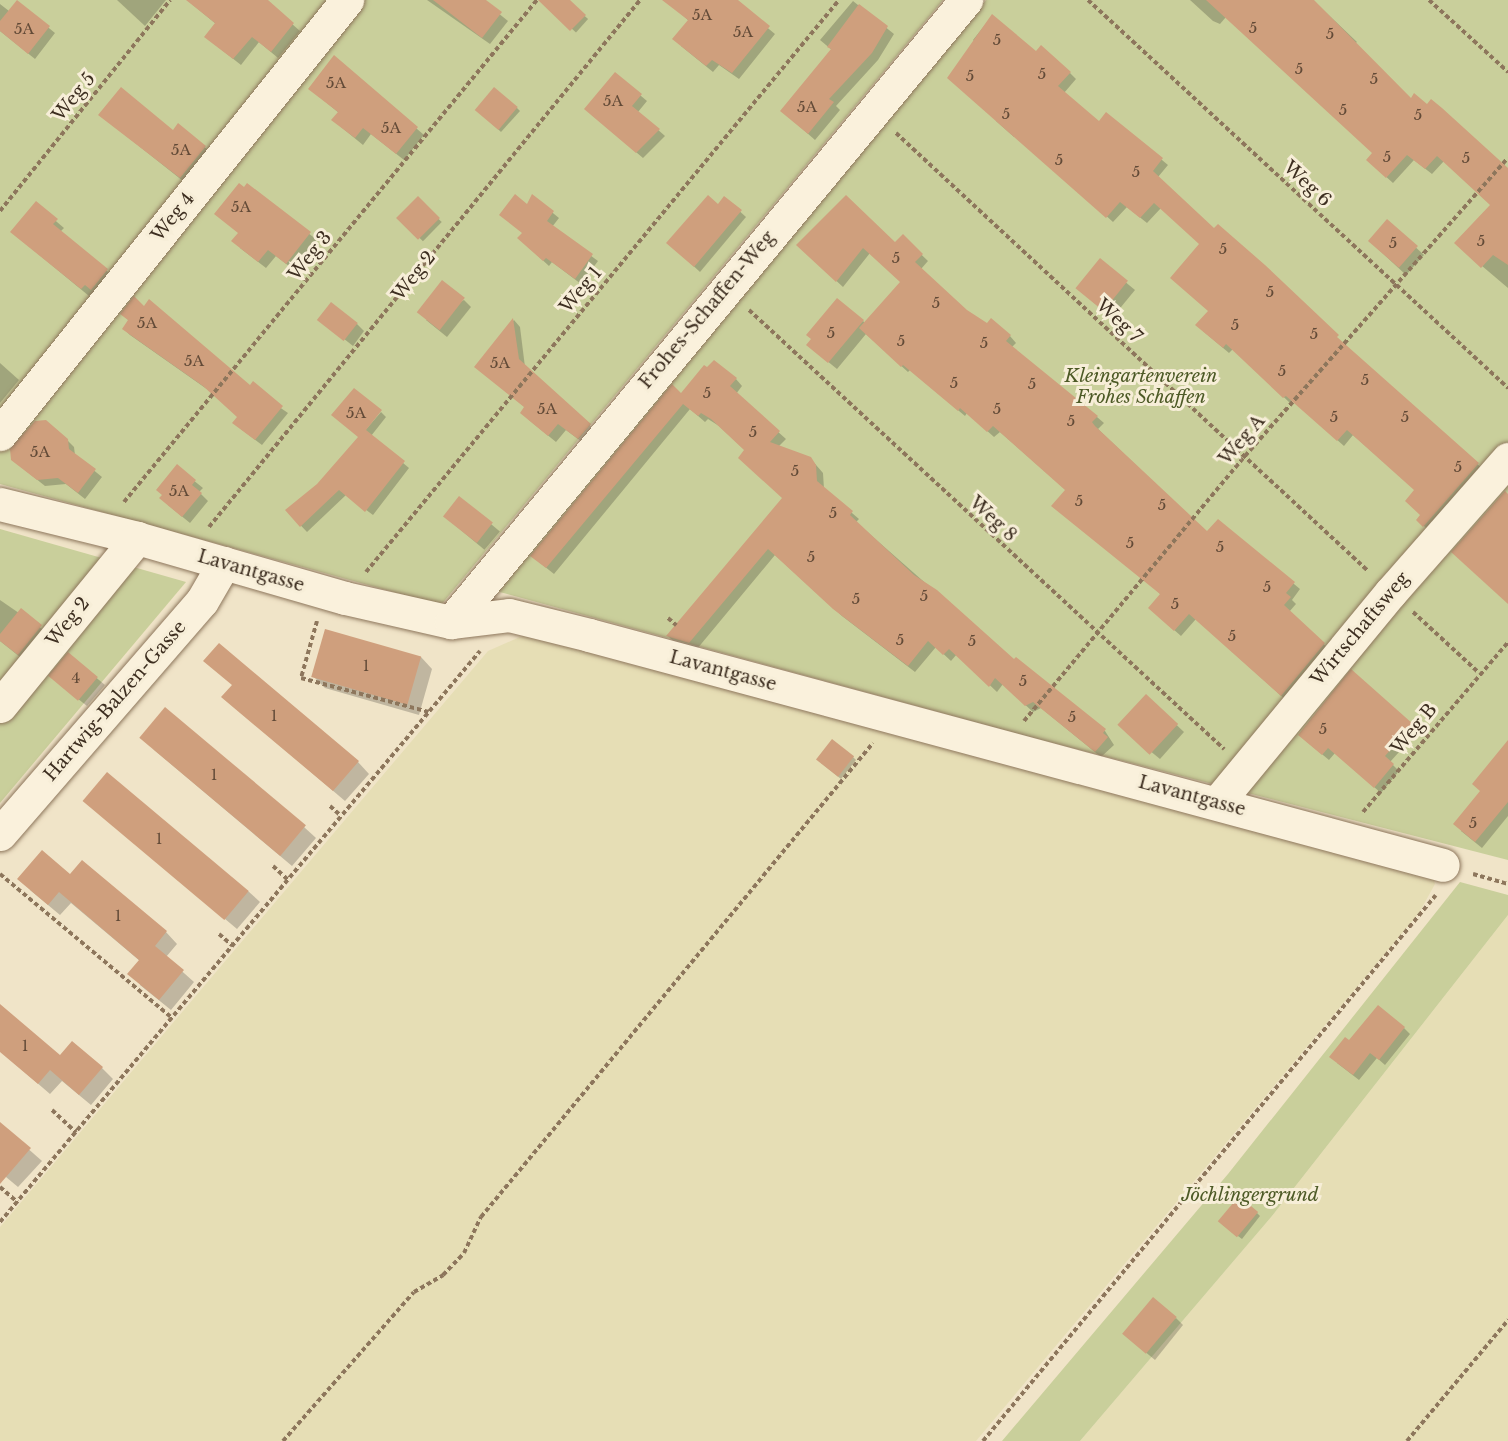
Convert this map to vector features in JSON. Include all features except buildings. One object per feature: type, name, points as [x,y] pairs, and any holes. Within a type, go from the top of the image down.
[{"type":"street","name":"Weg 4","points":[[0,434],[347,0]]},
{"type":"street","name":"Frohes-Schaffen-Weg","points":[[455,622],[725,288],[966,0]]},
{"type":"street","name":"Wirtschaftsweg","points":[[1217,803],[1391,592],[1508,459]]},
{"type":"street","name":"Lavantgasse","points":[[0,504],[137,538],[335,595],[455,622],[509,615],[1343,835],[1443,865]]},
{"type":"street","name":"Weg 2","points":[[0,706],[137,538]]},
{"type":"street","name":"Hartwig-Balzen-Gasse","points":[[0,834],[202,601],[224,563]]},
{"type":"path","name":"Weg 5","points":[[0,211],[170,0]]},
{"type":"path","name":"Weg 3","points":[[103,529],[537,0]]},
{"type":"path","name":"Weg 2","points":[[188,552],[640,0]]},
{"type":"path","name":"Weg 1","points":[[335,595],[838,0]]},
{"type":"path","name":"Weg 6","points":[[1088,0],[1508,388]]},
{"type":"path","points":[[1429,0],[1508,72]]},
{"type":"path","name":"Weg 7","points":[[872,112],[1479,673]]},
{"type":"path","name":"Weg A","points":[[1004,746],[1245,456],[1508,158]]},
{"type":"path","name":"Weg 8","points":[[725,288],[1095,634],[1245,767]]},
{"type":"path","points":[[335,595],[301,678],[429,712]]},
{"type":"path","points":[[0,1222],[483,647],[456,639],[455,622]]},
{"type":"path","name":"Weg B","points":[[1343,835],[1479,673],[1508,642]]},
{"type":"path","points":[[283,1441],[414,1292],[443,1275],[464,1253],[481,1217],[895,717]]},
{"type":"path","points":[[330,806],[341,816]]},
{"type":"path","points":[[983,1441],[1425,913],[1437,894],[1443,865],[1508,884]]},
{"type":"path","points":[[273,866],[288,880]]},
{"type":"path","points":[[0,874],[172,1018]]},
{"type":"path","points":[[219,934],[233,946]]},
{"type":"path","points":[[52,1110],[76,1132]]},
{"type":"path","points":[[0,1187],[17,1202]]},
{"type":"path","points":[[1407,1441],[1508,1320]]},
{"type":"shaded area","points":[[531,632],[1433,876],[1435,884],[1419,913],[976,1441],[0,1441],[0,1227],[488,651]]},
{"type":"shaded area","points":[[1508,915],[1508,1441],[1080,1441],[1272,1216]]},
{"type":"green space","points":[[0,0],[943,0],[441,605],[0,484]]},
{"type":"green space","name":"Kleingartenverein Frohes Schaffen","points":[[986,0],[1508,0],[1508,860],[1026,736],[496,591]]},
{"type":"green space","points":[[0,529],[186,582],[0,803]]},
{"type":"green space","name":"Jöchlingergrund","points":[[1460,882],[1508,895],[1508,915],[1272,1216],[1080,1441],[1002,1441],[1228,1174]]}]
